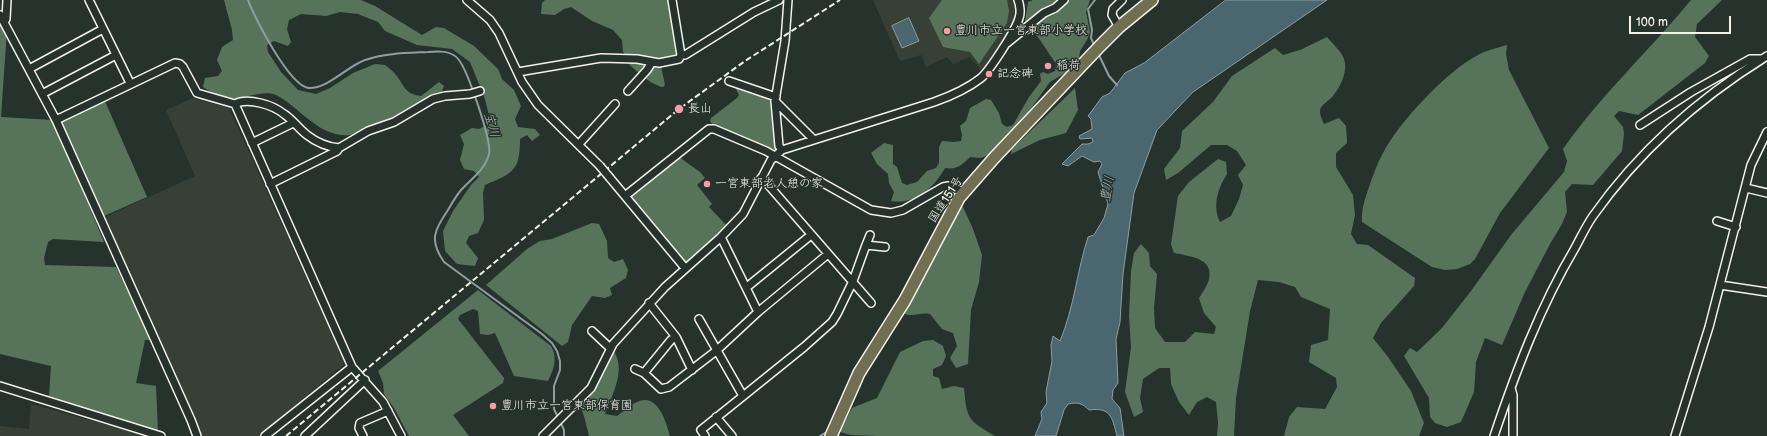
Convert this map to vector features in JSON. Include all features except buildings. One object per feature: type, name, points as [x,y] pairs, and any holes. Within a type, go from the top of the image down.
[{"type":"highway","name":"国道151号","points":[[832,433],[859,374],[902,305],[964,192],[1097,49],[1119,27],[1152,0]]},
{"type":"street","points":[[4,22],[6,19],[7,0]]},
{"type":"street","points":[[89,0],[130,83]]},
{"type":"street","points":[[467,0],[490,20],[500,33],[518,72],[538,105],[550,119],[579,144],[600,166],[685,268]]},
{"type":"street","points":[[672,0],[681,56]]},
{"type":"street","points":[[518,72],[602,58],[659,63],[679,59],[681,56],[685,55],[754,12],[779,0]]},
{"type":"street","points":[[782,150],[778,146],[776,99],[785,41],[788,0]]},
{"type":"street","points":[[543,436],[569,411],[593,384],[610,348],[649,303],[685,268],[721,237],[743,214],[774,156],[782,150],[813,139],[949,97],[966,88],[982,77],[993,63],[1005,43],[1019,19],[1018,0]]},
{"type":"street","points":[[1005,43],[1010,42],[1039,17],[1055,8],[1064,0]]},
{"type":"street","points":[[1119,27],[1112,15],[1113,9],[1122,0]]},
{"type":"street","points":[[0,15],[56,120],[197,436]]},
{"type":"street","points":[[29,69],[103,29]]},
{"type":"street","points":[[42,94],[116,55]]},
{"type":"street","points":[[1640,125],[1691,92],[1750,59],[1765,57]]},
{"type":"street","points":[[1494,436],[1511,388],[1551,292],[1593,217],[1651,146],[1687,113],[1726,83],[1765,57]]},
{"type":"street","points":[[628,91],[647,70],[652,62]]},
{"type":"street","points":[[56,120],[170,64],[180,64],[197,93],[235,104],[250,101],[260,103],[284,114],[308,136],[316,141],[339,148]]},
{"type":"street","points":[[729,81],[776,99],[813,139]]},
{"type":"street","points":[[270,184],[337,151],[339,148],[368,131],[394,122],[433,100],[445,96],[466,95],[480,91]]},
{"type":"street","points":[[235,104],[352,367],[365,380],[388,411],[401,436]]},
{"type":"street","points":[[579,144],[615,104]]},
{"type":"street","points":[[252,142],[293,122]]},
{"type":"street","points":[[625,196],[709,129],[714,129],[774,156],[858,204],[882,213],[891,213],[910,207],[943,187],[948,186],[964,192]]},
{"type":"street","points":[[1674,436],[1709,327],[1751,165],[1767,132]]},
{"type":"street","points":[[761,178],[871,303]]},
{"type":"street","points":[[1746,188],[1767,193]]},
{"type":"street","points":[[1717,221],[1736,227]]},
{"type":"street","points":[[747,287],[812,235]]},
{"type":"street","points":[[705,436],[701,430],[832,322],[853,281],[870,235]]},
{"type":"street","points":[[721,237],[758,312]]},
{"type":"street","points":[[866,245],[884,247]]},
{"type":"street","points":[[635,370],[644,373],[661,389],[669,387],[716,351],[758,312],[828,254]]},
{"type":"street","points":[[1720,284],[1767,292]]},
{"type":"street","points":[[649,303],[676,337],[692,370]]},
{"type":"street","points":[[699,319],[743,396]]},
{"type":"street","points":[[592,331],[610,348]]},
{"type":"street","points":[[644,373],[671,340],[676,337]]},
{"type":"street","points":[[265,436],[352,367]]},
{"type":"street","points":[[305,436],[313,433],[365,380]]},
{"type":"street","points":[[0,386],[160,436]]},
{"type":"street","points":[[1511,388],[1513,395],[1513,436]]},
{"type":"street","points":[[362,436],[359,428],[360,423],[388,411]]},
{"type":"street","points":[[716,417],[732,436]]},
{"type":"shaded area","name":"豊川市立一宮東部小学校","points":[[873,0],[1014,0],[1016,12],[1014,21],[984,70],[981,70],[970,57],[953,64],[947,57],[926,67],[921,55],[900,61]]},
{"type":"shaded area","points":[[193,98],[229,108],[344,361],[343,365],[259,436],[199,436],[193,417],[105,217],[195,176],[166,110]]},
{"type":"shaded area","points":[[31,404],[148,436],[0,436],[0,426],[29,429]]},
{"type":"green space","points":[[224,0],[361,0],[375,6],[422,35],[436,27],[444,28],[474,46],[498,69],[502,79],[514,90],[521,106],[515,119],[518,127],[535,129],[540,135],[532,141],[527,135],[520,139],[520,150],[513,170],[485,185],[483,193],[484,220],[478,233],[469,236],[466,243],[478,258],[475,266],[457,264],[445,251],[443,231],[453,211],[471,185],[479,177],[474,171],[464,169],[460,160],[464,144],[460,135],[472,128],[479,129],[489,124],[489,115],[484,96],[470,62],[452,49],[417,45],[385,31],[378,22],[358,14],[340,12],[326,16],[301,14],[289,20],[287,29],[291,42],[288,46],[274,41],[267,45],[268,52],[281,72],[298,90],[316,94],[330,88],[353,73],[375,64],[385,65],[396,75],[406,90],[412,94],[421,96],[439,82],[444,86],[441,93],[423,100],[404,113],[350,135],[339,135],[320,127],[276,95],[267,93],[239,98],[230,98],[218,95],[203,87],[205,78],[218,76],[222,71],[217,60],[222,47],[233,40],[232,30]]},
{"type":"green space","points":[[545,0],[667,0],[676,37],[678,53],[672,58],[660,61],[646,60],[626,55],[623,52],[622,40],[613,30],[592,21],[571,7],[564,9],[555,15],[541,14],[542,3]]},
{"type":"green space","points":[[942,0],[1007,0],[1009,11],[1007,23],[979,64],[970,52],[943,47],[929,18]]},
{"type":"green space","points":[[1033,0],[1090,0],[1086,12],[1090,32],[1080,51],[1079,58],[1065,73],[1050,82],[1025,117],[990,155],[980,158],[970,157],[959,166],[945,168],[935,182],[923,194],[916,198],[900,202],[891,201],[894,192],[889,183],[888,174],[877,164],[871,153],[884,143],[893,145],[893,164],[897,167],[902,183],[907,185],[917,182],[927,171],[936,168],[939,163],[939,147],[942,141],[961,141],[962,135],[960,126],[966,121],[970,108],[986,99],[991,100],[999,113],[1002,124],[1007,127],[1013,125],[1029,97],[1041,81],[1040,74],[1043,72],[1048,74],[1055,71],[1056,64],[1025,21],[1028,2]]},
{"type":"green space","points":[[1691,0],[1722,0],[1697,24],[1695,37],[1709,56],[1705,63],[1638,115],[1619,111],[1614,116],[1623,127],[1624,134],[1622,151],[1593,185],[1572,184],[1565,192],[1567,212],[1525,292],[1502,345],[1485,338],[1476,362],[1474,392],[1461,422],[1447,427],[1435,423],[1430,417],[1429,398],[1404,356],[1410,348],[1417,352],[1442,328],[1471,291],[1511,235],[1564,172],[1567,161],[1563,149],[1578,129],[1593,110]]},
{"type":"green space","points":[[0,19],[7,29],[1,117],[53,120],[104,242],[53,239],[48,242],[44,258],[45,265],[116,267],[151,340],[145,340],[136,383],[156,386],[158,432],[49,396],[51,366],[0,354]]},
{"type":"green space","points":[[1327,37],[1343,56],[1345,68],[1339,88],[1321,107],[1320,113],[1324,124],[1339,118],[1346,126],[1347,143],[1336,153],[1336,167],[1353,195],[1355,215],[1351,234],[1357,244],[1368,245],[1415,278],[1414,286],[1381,323],[1373,338],[1411,391],[1424,423],[1419,436],[1284,436],[1289,417],[1297,407],[1325,409],[1337,387],[1336,378],[1309,362],[1311,345],[1328,340],[1330,309],[1301,297],[1295,287],[1279,282],[1258,280],[1250,311],[1236,398],[1234,436],[1217,436],[1218,423],[1216,402],[1207,397],[1197,402],[1189,415],[1179,402],[1171,384],[1170,368],[1159,368],[1143,379],[1140,398],[1143,412],[1134,417],[1125,392],[1131,347],[1129,316],[1131,271],[1134,253],[1141,244],[1149,253],[1150,266],[1157,274],[1154,308],[1155,328],[1165,342],[1185,342],[1195,332],[1214,334],[1216,327],[1204,313],[1199,298],[1209,279],[1210,272],[1208,266],[1199,259],[1174,253],[1171,244],[1178,196],[1189,182],[1218,159],[1226,162],[1227,174],[1221,185],[1216,203],[1216,210],[1220,222],[1231,216],[1239,199],[1243,185],[1238,175],[1246,165],[1237,151],[1227,145],[1211,145],[1178,173],[1166,180],[1164,169],[1180,148],[1182,131],[1213,102],[1232,76],[1275,48],[1283,55],[1300,50]]},
{"type":"green space","points":[[1507,45],[1506,54],[1509,70],[1549,148],[1500,213],[1475,259],[1470,264],[1457,269],[1445,270],[1432,267],[1362,222],[1364,204],[1371,183],[1379,161],[1390,141],[1425,98],[1452,73],[1478,55]]},
{"type":"green space","points":[[630,60],[661,66],[665,85],[663,87],[659,86],[645,78],[628,63]]},
{"type":"green space","points":[[738,87],[772,99],[778,148],[775,153],[713,125],[710,121],[711,118],[737,98],[739,95],[736,89]]},
{"type":"green space","points":[[1075,88],[1078,110],[1066,133],[1040,140],[1011,154],[1012,149]]},
{"type":"green space","points":[[104,99],[147,197],[104,216],[61,121]]},
{"type":"green space","points":[[679,157],[700,172],[705,178],[697,185],[712,204],[709,207],[727,226],[685,264],[630,198],[630,196]]},
{"type":"green space","points":[[956,205],[963,207],[973,229],[982,255],[979,282],[971,310],[968,364],[956,368],[950,358],[957,346],[953,333],[942,329],[930,314],[909,315],[902,313]]},
{"type":"green space","points":[[592,223],[599,224],[607,241],[608,258],[614,262],[623,259],[628,270],[626,278],[610,288],[612,295],[605,298],[592,296],[572,325],[568,342],[562,346],[486,285],[527,249],[540,241],[552,239]]},
{"type":"green space","points":[[478,290],[551,346],[555,359],[550,377],[548,381],[514,376],[495,333],[488,335],[480,334],[478,311],[473,309],[460,315],[458,319],[504,378],[503,383],[453,415],[469,436],[409,436],[394,408],[384,394],[383,383],[378,371]]},
{"type":"green space","points":[[933,340],[943,346],[946,356],[942,365],[933,369],[933,376],[939,378],[942,389],[954,386],[964,388],[966,407],[970,418],[979,426],[995,436],[877,436],[851,435],[840,432],[852,408],[877,398],[900,352],[923,341]]},
{"type":"green space","points":[[613,350],[619,365],[617,382],[605,414],[617,416],[635,403],[643,400],[649,401],[655,404],[659,409],[666,423],[670,436],[589,436],[579,403]]},
{"type":"water","name":"豊川","points":[[1226,0],[1327,0],[1193,92],[1157,130],[1134,193],[1123,274],[1120,322],[1116,339],[1118,383],[1113,390],[1112,399],[1120,408],[1124,436],[1117,436],[1112,419],[1106,412],[1096,409],[1089,410],[1082,404],[1075,403],[1068,404],[1064,410],[1056,436],[1035,436],[1042,419],[1041,412],[1047,403],[1046,392],[1052,361],[1051,345],[1053,336],[1060,341],[1069,316],[1088,237],[1094,235],[1104,218],[1108,204],[1098,172],[1102,164],[1100,161],[1094,162],[1082,156],[1068,166],[1062,164],[1082,144],[1093,142],[1092,138],[1080,139],[1079,136],[1092,129],[1091,119],[1088,116],[1102,97],[1110,93],[1125,73],[1144,63]]},
{"type":"water","points":[[909,18],[919,41],[902,48],[892,26]]},
{"type":"waterway","name":"宝川","points":[[248,0],[257,21],[283,64],[301,85],[309,88],[324,85],[358,63],[380,56],[440,51],[453,54],[459,60],[468,78],[483,122],[487,136],[489,154],[481,170],[459,192],[439,224],[435,236],[436,248],[444,262],[552,343],[557,351],[560,361],[560,370],[554,386],[554,409],[564,430],[564,436]]},
{"type":"waterway","points":[[1094,45],[1091,38],[1092,30],[1088,9],[1095,0]]},
{"type":"waterway","points":[[1098,53],[1109,76],[1117,85]]},
{"type":"waterway","name":"宝川","points":[[820,436],[827,433]]},
{"type":"railway","points":[[286,436],[679,109],[745,61],[840,0]]},
{"type":"place","name":"豊川市立一宮東部小学校","points":[[947,31]]},
{"type":"place","name":"稲荷","points":[[1048,66]]},
{"type":"place","name":"記念碑","points":[[989,74]]},
{"type":"place","name":"長山","points":[[679,109]]},
{"type":"place","name":"一宮東部老人憩の家","points":[[707,184]]},
{"type":"place","name":"豊川市立一宮東部保育園","points":[[493,406]]}]
